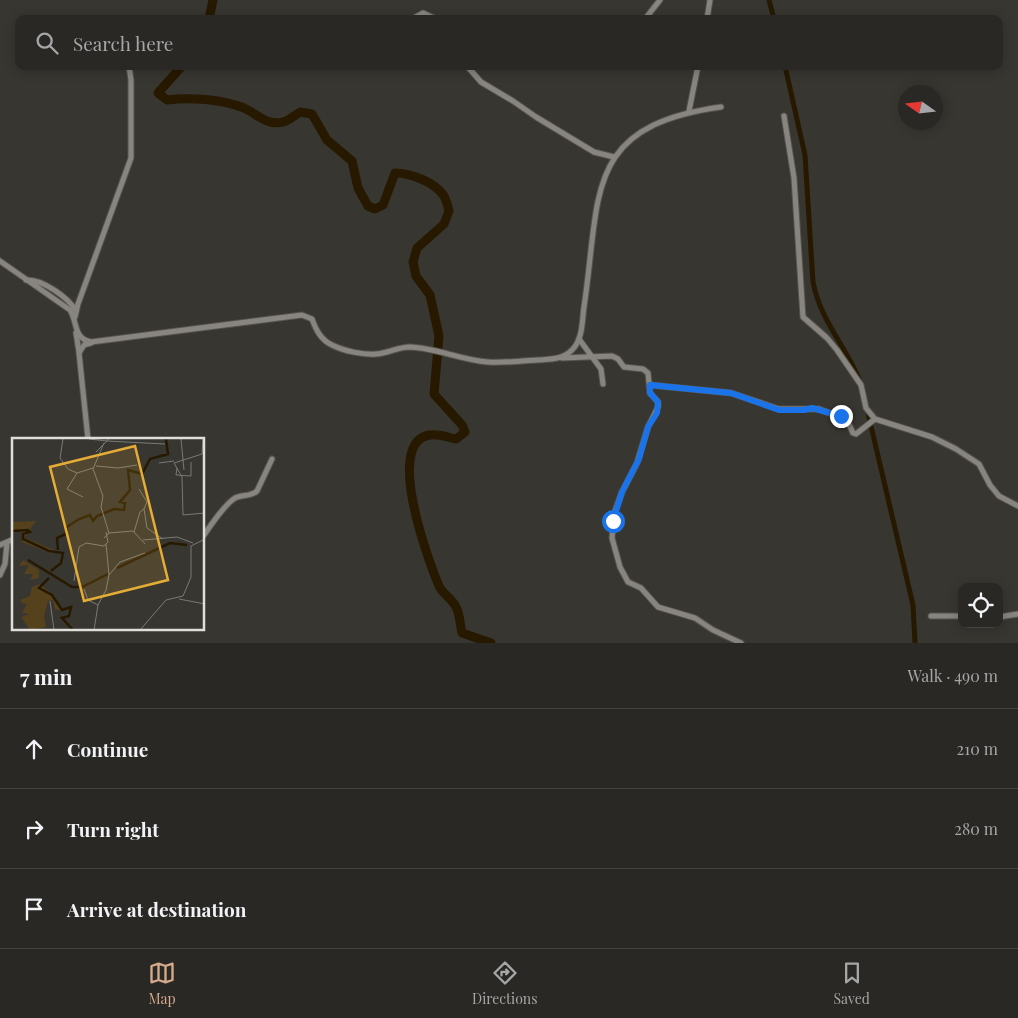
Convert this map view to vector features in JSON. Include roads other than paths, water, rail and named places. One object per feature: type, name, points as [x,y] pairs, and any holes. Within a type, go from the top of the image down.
[{"type":"street","points":[[648,15],[660,0]]},
{"type":"street","points":[[707,15],[710,0]]},
{"type":"street","points":[[88,438],[75,318],[131,158],[130,70]]},
{"type":"street","points":[[470,70],[481,82],[536,117],[594,152],[614,157]]},
{"type":"street","points":[[689,111],[697,70]]},
{"type":"street","points":[[561,358],[572,350],[579,338],[590,264],[594,221],[604,177],[614,157],[622,146],[642,130],[660,120],[689,111],[721,107]]},
{"type":"street","points":[[784,116],[794,178],[803,317],[828,338],[837,350],[861,385],[866,408],[875,419],[932,437],[956,449],[979,464],[990,485],[999,496],[1018,506]]},
{"type":"street","points":[[0,261],[70,310],[75,318]]},
{"type":"street","points":[[26,280],[38,281],[65,299],[76,311]]},
{"type":"street","points":[[80,353],[84,345],[91,342],[302,315],[312,319],[317,332],[333,346],[376,354],[409,347],[494,362],[612,356],[618,359],[624,367],[643,368],[648,373],[650,393],[658,402],[657,413],[648,427],[639,459],[622,492],[613,521],[612,538],[620,567],[628,582],[641,588],[658,606],[695,618],[741,643]]},
{"type":"street","points":[[76,331],[82,339],[91,342]]},
{"type":"street","points":[[579,338],[600,369],[603,384]]},
{"type":"street","points":[[650,385],[731,393],[779,410],[819,409],[847,420],[853,433],[856,434],[875,419]]},
{"type":"street","points":[[205,533],[210,525],[235,498],[254,495],[258,491],[272,459]]},
{"type":"street","points":[[0,545],[12,541]]},
{"type":"street","points":[[0,575],[5,564],[7,543]]},
{"type":"street","points":[[1003,616],[1018,614]]},
{"type":"street","points":[[931,616],[958,616]]},
{"type":"waterway","points":[[210,15],[213,0]]},
{"type":"waterway","points":[[769,0],[773,15]]},
{"type":"waterway","points":[[178,70],[158,93],[167,100],[195,99],[226,103],[244,108],[262,119],[277,123],[290,119],[300,112],[312,114],[327,140],[352,161],[358,188],[368,206],[375,209],[383,205],[395,173],[422,179],[435,186],[444,196],[449,211],[444,224],[417,248],[413,262],[416,276],[430,295],[439,336],[434,394],[462,425],[465,432],[456,439],[442,435],[420,439],[411,453],[412,500],[426,552],[439,586],[456,607],[462,633],[491,643]]},
{"type":"waterway","points":[[786,70],[805,155],[813,282],[821,309],[859,379]]},
{"type":"waterway","points":[[867,409],[913,605],[915,643]]}]
